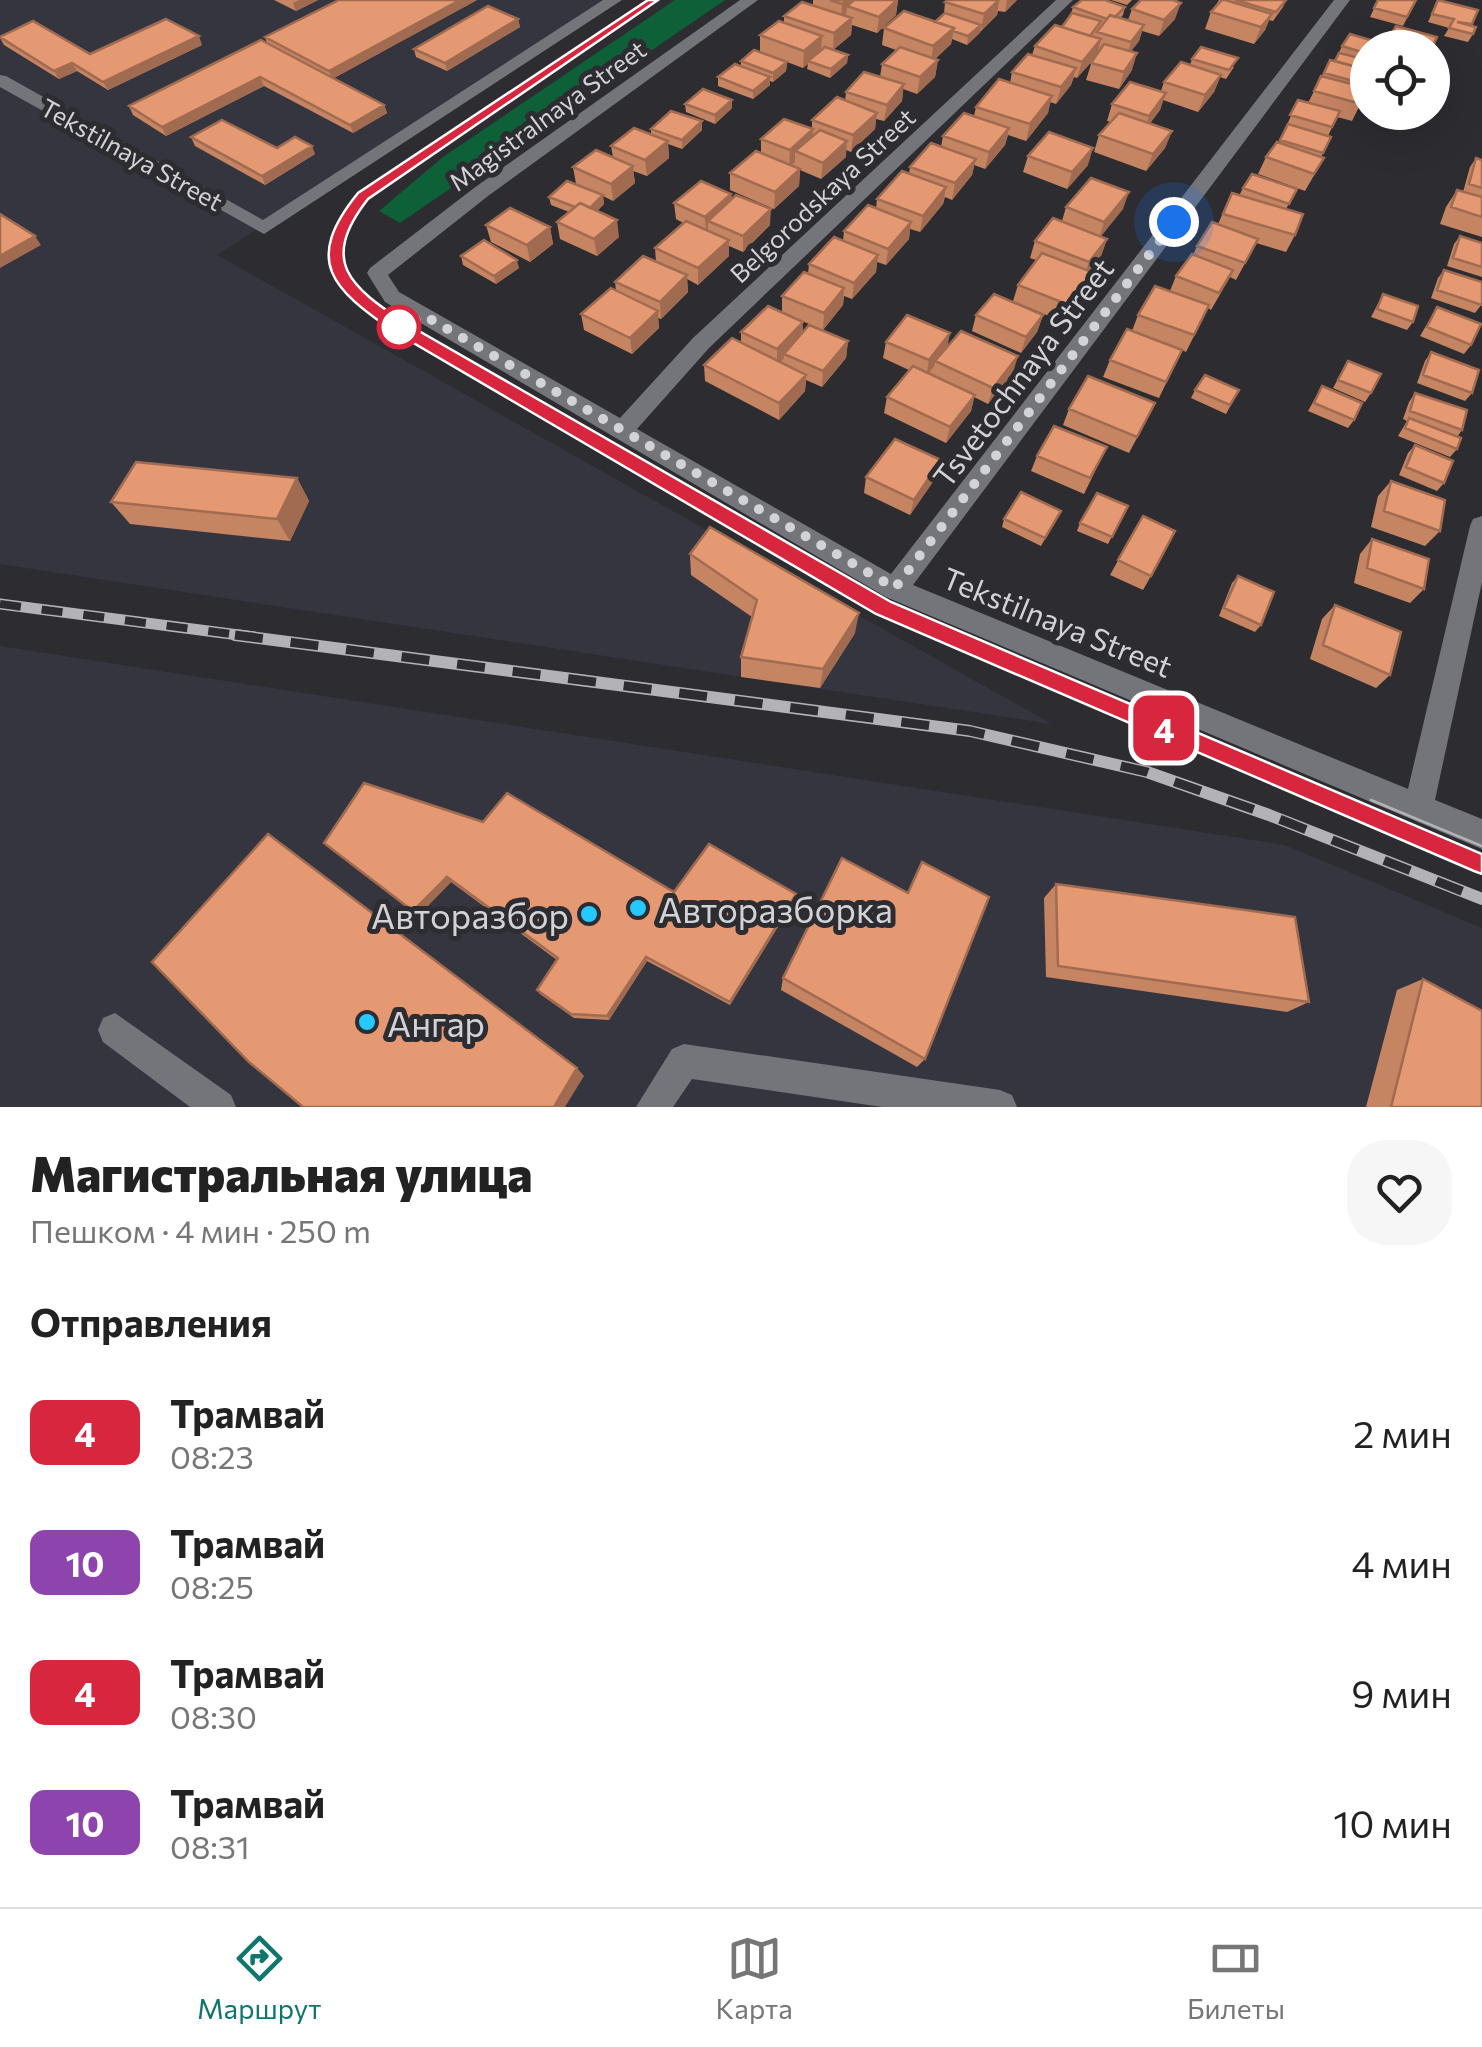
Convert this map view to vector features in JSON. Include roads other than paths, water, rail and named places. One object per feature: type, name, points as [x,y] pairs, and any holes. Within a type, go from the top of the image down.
[{"type":"street","name":"Tekstilnaya Street","points":[[0,80],[264,228],[614,0]]},
{"type":"street","name":"Magistralnaya Street","points":[[377,273],[481,192],[750,0]]},
{"type":"street","name":"Belgorodskaya Street","points":[[621,432],[701,343],[1065,0]]},
{"type":"street","name":"Tsvetochnaya Street","points":[[895,588],[1342,0]]},
{"type":"street","name":"Tekstilnaya Street","points":[[377,273],[392,297],[895,588],[1482,834]]},
{"type":"street","points":[[1419,805],[1482,526]]},
{"type":"street","points":[[115,1030],[219,1107]]},
{"type":"street","points":[[653,1107],[684,1061],[1000,1107]]},
{"type":"tram line","points":[[652,0],[363,196],[349,218],[338,255],[341,271],[362,299],[399,327],[884,608],[1482,863]]},
{"type":"tram line","name":"4","points":[[652,0],[363,196],[347,216],[336,249],[339,272],[359,302],[884,608],[1482,863]]},
{"type":"tram line","points":[[1371,800],[1482,846]]},
{"type":"railway","points":[[0,604],[254,637]]},
{"type":"railway","points":[[235,635],[970,731],[1147,772],[1269,815],[1482,899]]},
{"type":"place","name":"Авторазборка","points":[[638,908]]},
{"type":"place","name":"Авторазбор","points":[[589,914]]},
{"type":"place","name":"Ангар","points":[[367,1022]]}]
